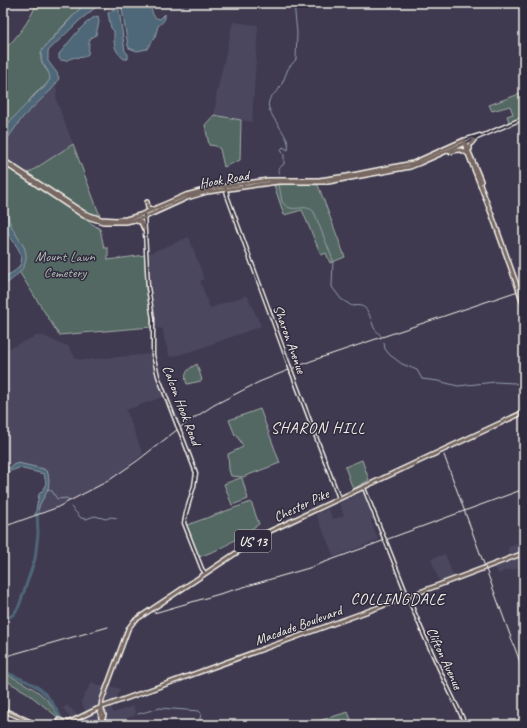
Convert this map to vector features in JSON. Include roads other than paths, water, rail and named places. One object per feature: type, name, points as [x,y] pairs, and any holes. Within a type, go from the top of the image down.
[{"type":"main road","points":[[470,156],[470,145],[474,140]]},
{"type":"main road","points":[[465,142],[481,181],[480,183],[524,306]]},
{"type":"main road","name":"Hook Road","points":[[279,180],[321,182],[348,179],[410,167],[440,155],[465,142]]},
{"type":"main road","name":"Hook Road","points":[[3,161],[88,215],[101,219],[116,220],[144,216],[153,210],[191,194],[225,187],[279,180],[323,180],[410,164],[465,142]]},
{"type":"main road","points":[[440,155],[463,150],[470,156]]},
{"type":"main road","name":"Hook Road","points":[[3,161],[87,218],[107,223],[131,221],[187,198],[225,187]]},
{"type":"main road","points":[[147,202],[148,208],[153,210]]},
{"type":"main road","points":[[131,221],[140,222],[144,229]]},
{"type":"main road","name":"Chester Pike","points":[[101,707],[102,700],[131,624],[264,534],[524,412]]},
{"type":"main road","name":"Macdade Boulevard","points":[[101,707],[407,597],[524,553]]},
{"type":"main road","points":[[104,718],[106,710],[110,704]]},
{"type":"main road","points":[[64,725],[70,724],[101,707],[104,718]]},
{"type":"main road","name":"US 13","points":[[101,707],[102,725]]},
{"type":"main road","points":[[3,710],[38,725]]},
{"type":"main road","name":"US 13","points":[[102,725],[104,718]]},
{"type":"main road","points":[[61,721],[70,724]]},
{"type":"street","points":[[465,142],[524,118]]},
{"type":"street","points":[[465,142],[474,140],[484,134]]},
{"type":"street","name":"Sharon Avenue","points":[[225,187],[339,500]]},
{"type":"street","name":"Calcon Hook Road","points":[[144,216],[148,287],[153,319],[154,355],[158,376],[196,473],[184,523],[202,569],[205,573]]},
{"type":"street","name":"Clifton Avenue","points":[[364,488],[407,597],[442,676],[466,725]]},
{"type":"water","points":[[85,3],[101,3],[79,21],[48,51],[48,61],[59,78],[51,90],[23,117],[3,145],[3,132],[11,120],[39,91],[44,88],[50,79],[48,71],[41,60],[42,50]]},
{"type":"water","points":[[147,5],[151,7],[153,15],[160,19],[165,14],[165,18],[158,26],[155,37],[147,49],[137,51],[129,48],[128,46],[122,9],[123,7]]},
{"type":"water","points":[[116,8],[119,10],[125,51],[128,54],[128,59],[124,59],[120,56],[115,46],[114,31],[111,28],[108,13]]},
{"type":"water","points":[[98,16],[99,22],[96,35],[90,40],[88,54],[80,58],[66,60],[59,59],[59,54],[77,32],[93,18]]},
{"type":"water","points":[[3,186],[9,220],[24,247],[26,259],[21,270],[13,279],[3,286],[3,277],[19,267],[21,256],[3,223]]},
{"type":"water","points":[[18,463],[44,469],[48,473],[48,490],[40,504],[37,514],[35,515],[39,494],[43,490],[46,483],[44,474],[19,468],[8,472],[3,472],[3,467],[10,468]]},
{"type":"waterway","points":[[105,10],[104,8],[116,3]]},
{"type":"waterway","points":[[279,179],[278,169],[284,164],[284,155],[281,150],[283,147],[288,150],[288,144],[270,112],[269,101],[279,89],[288,69],[296,59],[297,33],[294,3]]},
{"type":"waterway","points":[[279,184],[282,202],[290,208],[309,208],[314,212],[333,260],[332,287],[341,299],[352,306],[362,306],[368,312],[371,319]]},
{"type":"waterway","points":[[372,322],[374,328],[381,336]]},
{"type":"waterway","points":[[384,343],[385,349],[390,355],[402,364],[417,370],[422,379],[458,386],[495,382],[515,383],[524,388]]},
{"type":"waterway","points":[[47,489],[52,491],[57,499],[67,498],[69,500]]},
{"type":"waterway","points":[[71,507],[81,518],[86,519],[95,516],[106,519],[111,517],[117,518]]},
{"type":"waterway","points":[[3,621],[14,614],[19,606],[35,559],[38,534],[37,511]]},
{"type":"waterway","points":[[3,671],[30,683],[42,691],[53,704],[65,725]]},
{"type":"waterway","points":[[138,714],[160,708],[199,711],[201,713],[200,725]]},
{"type":"tram line","points":[[444,455],[524,673]]},
{"type":"tram line","points":[[3,709],[39,725]]},
{"type":"railway","points":[[3,527],[56,508],[108,481],[137,461],[182,426],[214,405],[259,382],[311,361],[524,289]]},
{"type":"railway","points":[[154,613],[309,568],[524,489]]},
{"type":"railway","points":[[3,657],[108,627]]},
{"type":"district","name":"SHARON HILL","points":[[318,427]]},
{"type":"district","name":"COLLINGDALE","points":[[398,598]]},
{"type":"park label","name":"Mount Lawn Cemetery","points":[[65,264]]}]
